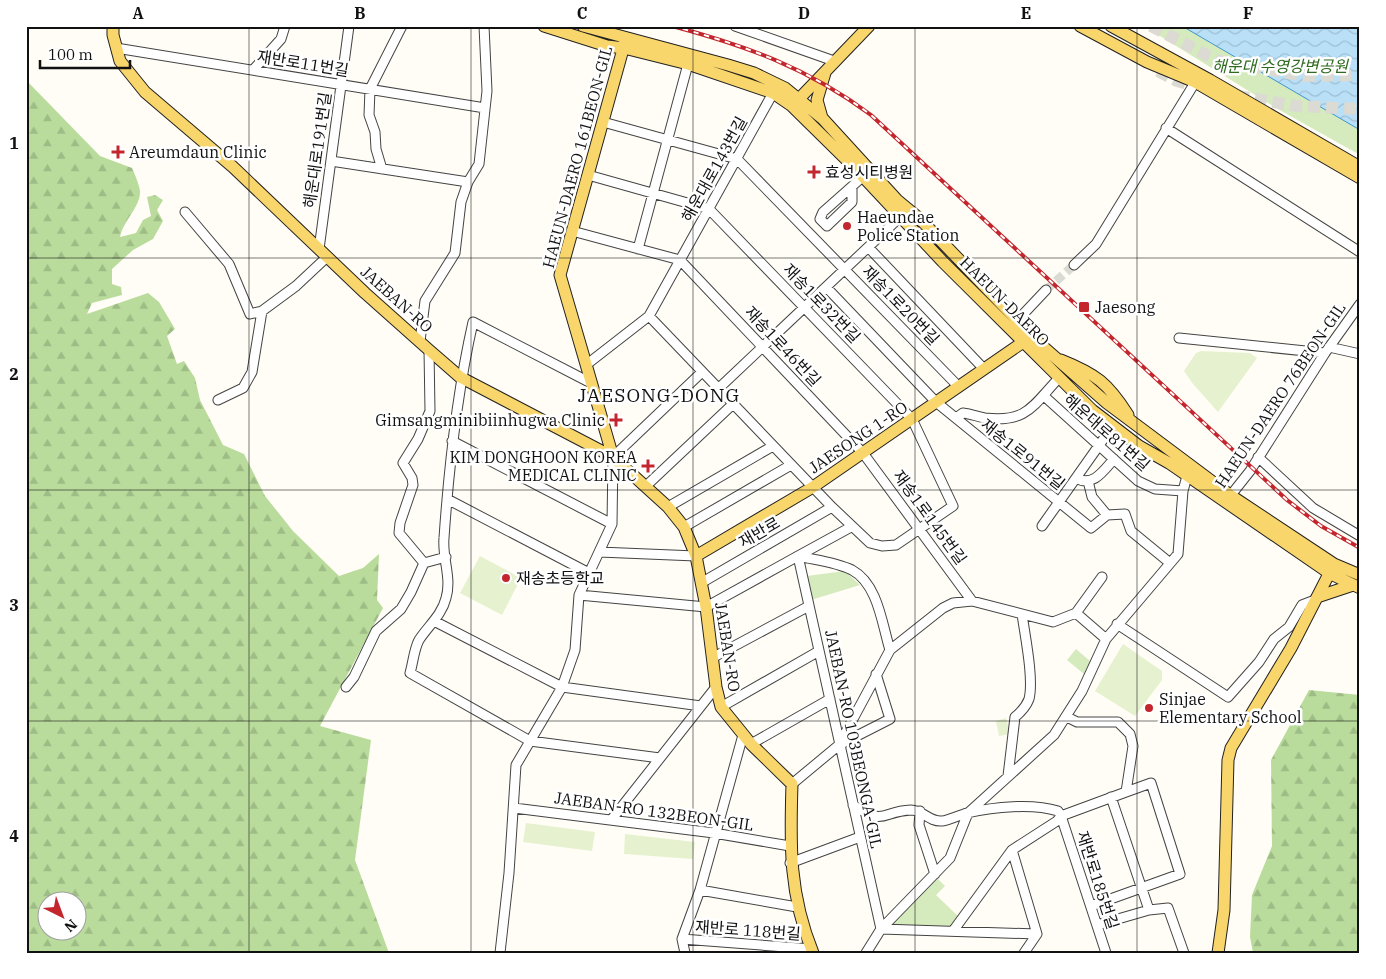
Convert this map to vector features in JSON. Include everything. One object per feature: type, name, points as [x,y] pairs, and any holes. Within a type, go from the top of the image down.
[{"type":"main road","name":"JAEBAN-RO","points":[[113,26],[113,35],[120,61],[145,92],[233,167],[323,253],[460,377],[613,457],[668,507],[684,528],[696,556],[706,607],[716,687],[721,707],[742,735],[792,784]]},
{"type":"main road","name":"HAEUN-DAERO","points":[[544,26],[607,46],[625,43],[754,73],[785,88],[796,102],[866,174],[920,219],[1028,339],[1059,378],[1112,427],[1187,476],[1227,499],[1332,569],[1358,583]]},
{"type":"main road","name":"HAEUN-DAERO","points":[[583,26],[625,43],[796,102],[823,119],[900,217],[1014,324]]},
{"type":"main road","points":[[796,102],[869,26]]},
{"type":"main road","points":[[1080,26],[1147,62],[1198,78]]},
{"type":"main road","points":[[1095,26],[1198,78],[1360,167]]},
{"type":"main road","points":[[1111,26],[1360,178]]},
{"type":"main road","points":[[1126,26],[1189,64],[1198,78]]},
{"type":"main road","name":"HAEUN-DAERO 161BEON-GIL","points":[[613,457],[560,275],[625,43]]},
{"type":"main road","points":[[823,119],[817,100],[825,71]]},
{"type":"main road","name":"HAEUN-DAERO","points":[[1028,339],[1054,357],[1088,370],[1113,391],[1130,418],[1227,499]]},
{"type":"main road","name":"JAESONG 1-RO","points":[[696,556],[813,487],[1028,339]]},
{"type":"main road","points":[[1218,953],[1224,910],[1228,760],[1231,748],[1292,634],[1316,599],[1332,569]]},
{"type":"main road","points":[[1316,599],[1358,583]]},
{"type":"main road","points":[[792,784],[790,863],[797,907],[812,951]]},
{"type":"street","points":[[253,70],[281,39],[285,26]]},
{"type":"street","name":"해운대로191번길","points":[[323,253],[331,161],[349,26]]},
{"type":"street","points":[[382,169],[376,149],[375,132],[369,115],[370,89],[402,26]]},
{"type":"street","points":[[420,341],[425,301],[455,253],[459,213],[468,182],[479,164],[488,91],[484,26]]},
{"type":"street","points":[[735,26],[834,61]]},
{"type":"street","name":"재반로11번길","points":[[116,48],[485,108]]},
{"type":"street","points":[[638,249],[688,64]]},
{"type":"street","points":[[1074,265],[1096,244],[1198,78]]},
{"type":"street","name":"해운대로143번길","points":[[586,365],[649,316],[773,94]]},
{"type":"street","points":[[603,122],[737,159]]},
{"type":"street","points":[[1166,128],[1360,252]]},
{"type":"street","name":"재송1로20번길","points":[[737,159],[959,387]]},
{"type":"street","points":[[331,161],[468,182]]},
{"type":"street","points":[[852,189],[866,174]]},
{"type":"street","points":[[588,175],[709,208]]},
{"type":"street","name":"재송1로32번길","points":[[709,208],[912,419],[953,506],[921,528]]},
{"type":"street","points":[[185,212],[229,264],[250,314],[262,311],[296,286],[323,253]]},
{"type":"street","points":[[718,388],[846,270],[900,217]]},
{"type":"street","points":[[572,231],[680,260]]},
{"type":"street","points":[[869,248],[984,369]]},
{"type":"street","name":"재송1로46번길","points":[[680,260],[863,453]]},
{"type":"street","name":"재송1로91번길","points":[[826,288],[936,402],[1059,503],[1091,528],[1107,515]]},
{"type":"street","points":[[1014,324],[1046,290]]},
{"type":"street","name":"HAEUN-DAERO 76BEON-GIL","points":[[1227,499],[1258,457],[1327,350],[1358,310]]},
{"type":"street","points":[[218,400],[243,388],[252,372],[262,311]]},
{"type":"street","points":[[649,316],[851,527],[870,543],[882,546],[896,545],[921,528]]},
{"type":"street","points":[[591,383],[473,322],[460,377],[452,442],[443,541],[448,572],[446,598],[434,621],[419,641],[410,673],[530,741],[660,758]]},
{"type":"street","points":[[1179,338],[1360,354]]},
{"type":"street","points":[[424,563],[399,533],[400,524],[413,485],[412,478],[404,463],[418,439],[430,412],[429,350]]},
{"type":"street","points":[[500,953],[514,808],[516,765],[562,687],[575,650],[580,595],[612,524],[613,457],[702,372]]},
{"type":"street","points":[[956,418],[963,413],[977,414],[981,418],[1002,420],[1016,418],[1032,408],[1059,378]]},
{"type":"street","name":"해운대로81번길","points":[[1044,396],[1138,481],[1155,489],[1183,491]]},
{"type":"street","points":[[646,486],[733,404]]},
{"type":"street","points":[[1042,526],[1112,427]]},
{"type":"street","points":[[452,442],[612,524]]},
{"type":"street","points":[[668,507],[773,446]]},
{"type":"street","name":"재송1로145번길","points":[[863,453],[921,528],[972,601]]},
{"type":"street","points":[[1258,457],[1313,508],[1360,536]]},
{"type":"street","points":[[1076,478],[1083,482],[1092,481],[1114,459]]},
{"type":"street","points":[[684,528],[791,464]]},
{"type":"street","points":[[866,953],[880,929],[950,858],[968,813],[1054,735],[1067,717],[1106,639],[1178,554],[1183,491],[1187,476]]},
{"type":"street","points":[[1088,481],[1092,497],[1107,515],[1124,514],[1132,531],[1170,563]]},
{"type":"street","points":[[447,499],[589,573]]},
{"type":"street","name":"재반로","points":[[701,583],[832,507]]},
{"type":"street","points":[[580,595],[706,607],[851,527]]},
{"type":"street","points":[[599,552],[696,556]]},
{"type":"street","points":[[798,556],[850,569],[859,575],[873,593],[890,650]]},
{"type":"street","name":"JAEBAN-RO 103BEONGA-GIL","points":[[798,556],[880,929]]},
{"type":"street","points":[[424,563],[446,557]]},
{"type":"street","points":[[346,686],[354,677],[376,631],[401,609],[424,563]]},
{"type":"street","points":[[839,744],[890,650],[943,608],[953,603],[972,601],[1053,622],[1076,613],[1102,577]]},
{"type":"street","points":[[712,658],[809,606]]},
{"type":"street","points":[[1076,613],[1106,639]]},
{"type":"street","points":[[1008,776],[1015,717],[1023,711],[1029,699],[1030,685],[1022,614]]},
{"type":"street","points":[[434,621],[562,687],[701,706]]},
{"type":"street","points":[[1117,624],[1228,698],[1259,662],[1274,639],[1281,633],[1292,634]]},
{"type":"street","points":[[721,707],[819,651]]},
{"type":"street","points":[[792,784],[839,744],[890,719],[876,674]]},
{"type":"street","points":[[612,819],[716,687]]},
{"type":"street","points":[[751,744],[830,699]]},
{"type":"street","points":[[1067,717],[1077,722],[1118,722],[1130,734],[1133,746],[1126,792]]},
{"type":"street","points":[[685,953],[682,940],[700,890],[742,735]]},
{"type":"street","points":[[953,932],[1012,850],[1057,821],[1061,816],[1151,783],[1180,874],[1090,906]]},
{"type":"street","points":[[1111,798],[1149,910]]},
{"type":"street","points":[[853,806],[875,817],[886,817],[908,810],[920,811],[932,821],[942,821],[968,813],[1033,806],[1058,811],[1061,816]]},
{"type":"street","name":"JAEBAN-RO 132BEON-GIL","points":[[514,808],[714,833],[790,846]]},
{"type":"street","points":[[920,811],[919,825],[935,874]]},
{"type":"street","name":"재반로185번길","points":[[1061,816],[1106,953]]},
{"type":"street","points":[[790,863],[860,837]]},
{"type":"street","points":[[1012,850],[1037,934]]},
{"type":"street","points":[[700,890],[797,907]]},
{"type":"street","points":[[1097,925],[1149,910],[1168,908],[1184,953]]},
{"type":"street","points":[[880,929],[1037,934]]},
{"type":"street","points":[[1024,953],[1037,934]]},
{"type":"street","name":"재반로 118번길","points":[[682,940],[812,951]]},
{"type":"green space","name":"해운대 수영강변공원","points":[[1144,26],[1360,26],[1360,155],[1276,108]]},
{"type":"green space","points":[[26,80],[100,156],[132,168],[139,185],[140,197],[120,237],[136,233],[143,220],[151,216],[147,197],[155,195],[163,200],[157,210],[163,221],[153,239],[133,250],[112,269],[112,284],[121,287],[122,295],[92,303],[87,314],[148,293],[159,302],[175,329],[167,336],[177,364],[184,361],[195,378],[200,400],[223,445],[244,454],[265,496],[293,531],[339,576],[363,568],[379,554],[377,600],[383,608],[320,726],[371,740],[355,860],[389,953],[26,953]]},
{"type":"green space","points":[[1201,351],[1250,353],[1257,358],[1218,412],[1184,371],[1196,353]]},
{"type":"green space","points":[[480,556],[521,578],[502,615],[460,593]]},
{"type":"green space","points":[[845,571],[860,585],[811,600],[807,576]]},
{"type":"green space","points":[[1123,644],[1162,671],[1162,680],[1135,716],[1095,691]]},
{"type":"green space","points":[[1076,649],[1090,661],[1084,674],[1067,660]]},
{"type":"green space","points":[[1309,690],[1360,695],[1360,953],[1253,953],[1250,937],[1252,895],[1272,846],[1271,760]]},
{"type":"green space","points":[[1006,718],[1010,734],[999,736],[996,721]]},
{"type":"green space","points":[[526,823],[595,832],[592,851],[523,842]]},
{"type":"green space","points":[[625,834],[695,842],[693,859],[624,854]]},
{"type":"green space","points":[[936,877],[945,886],[936,895],[960,918],[952,928],[887,927]]},
{"type":"water","points":[[1182,26],[1360,26],[1360,130]]},
{"type":"tunnel","points":[[1151,26],[1218,61],[1306,76],[1360,75]]},
{"type":"tunnel","points":[[1158,71],[1177,81],[1195,86]]},
{"type":"tunnel","points":[[1237,96],[1297,106],[1360,109]]},
{"type":"tunnel","points":[[1046,290],[1074,265]]},
{"type":"railway","points":[[672,26],[726,42],[776,60],[824,84],[871,115],[1287,500],[1321,526],[1360,548]]},
{"type":"place","name":"Areumdaun Clinic","points":[[118,152]]},
{"type":"place","name":"효성시티병원","points":[[814,172]]},
{"type":"place","name":"Haeundae Police Station","points":[[847,226]]},
{"type":"place","name":"Jaesong","points":[[1084,307]]},
{"type":"place","name":"Gimsangminibiinhugwa Clinic","points":[[616,420]]},
{"type":"place","name":"KIM DONGHOON KOREA MEDICAL CLINIC","points":[[648,466]]},
{"type":"place","name":"재송초등학교","points":[[506,578]]},
{"type":"place","name":"Sinjae Elementary School","points":[[1149,708]]},
{"type":"district","name":"JAESONG-DONG","points":[[659,395]]}]
